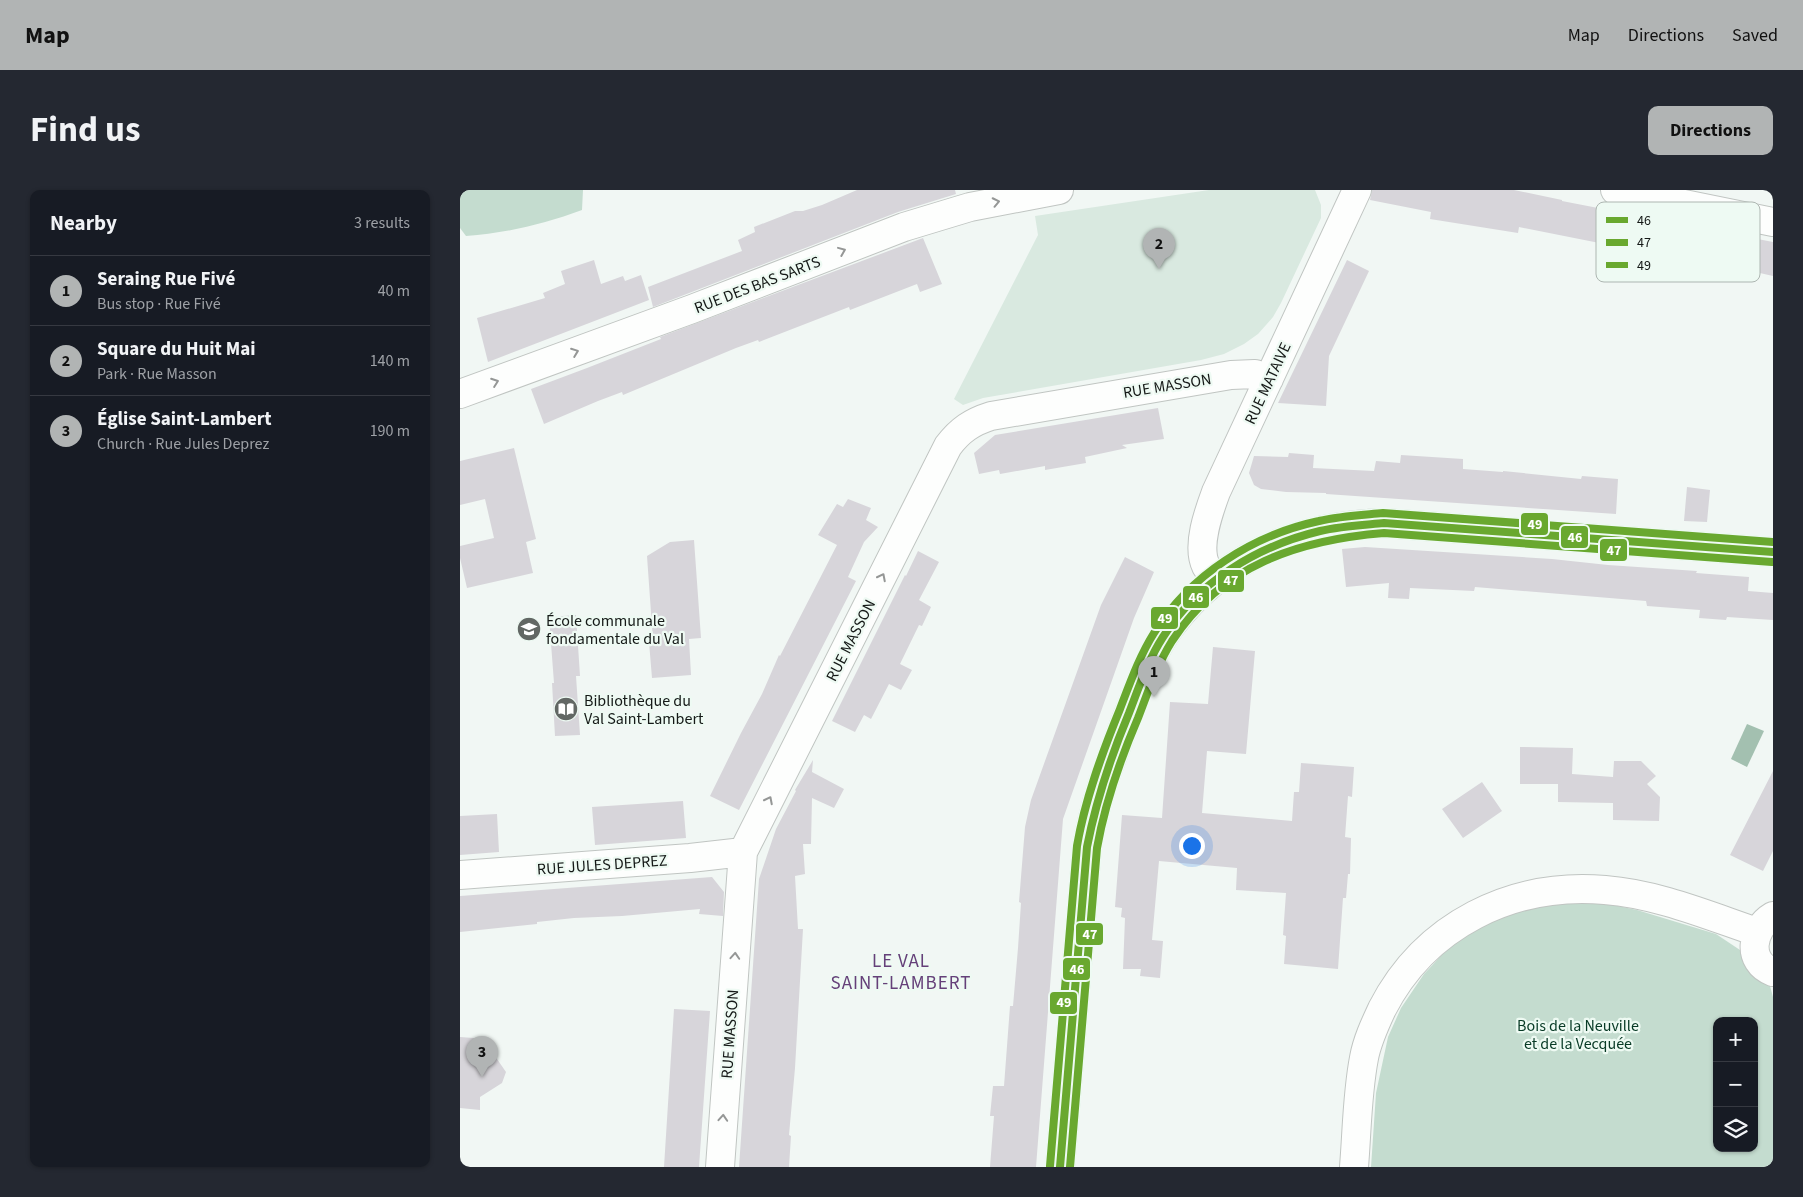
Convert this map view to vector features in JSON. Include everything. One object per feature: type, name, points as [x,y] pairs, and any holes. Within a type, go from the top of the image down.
[{"type":"street","name":"RUE DES BAS SARTS","points":[[460,394],[692,309],[904,227],[970,207],[1059,190]]},
{"type":"street","points":[[1615,190],[1674,202]]},
{"type":"street","name":"RUE MATAIVE","points":[[1216,579],[1206,566],[1203,553],[1207,518],[1216,492],[1269,379],[1349,197]]},
{"type":"street","points":[[1760,219],[1773,222]]},
{"type":"street","name":"RUE MASSON","points":[[720,1167],[743,852],[948,446],[956,436],[976,421],[1031,409],[1231,375],[1254,374],[1269,379]]},
{"type":"street","points":[[1060,1167],[1087,847],[1092,820],[1114,750],[1156,650],[1169,628],[1187,607],[1216,579],[1262,550],[1313,532],[1354,524],[1384,523],[1773,552]]},
{"type":"street","name":"RUE JULES DEPREZ","points":[[460,875],[690,858],[743,852]]},
{"type":"street","points":[[1354,1167],[1364,1058],[1379,1016],[1401,976],[1415,959],[1435,941],[1466,920],[1492,907],[1521,896],[1576,888],[1642,895],[1765,924],[1755,949],[1757,958],[1763,966],[1773,972]]},
{"type":"shaded area","points":[[1209,190],[1315,190],[1321,205],[1321,218],[1281,303],[1273,317],[1258,334],[1244,344],[1224,354],[1201,360],[983,398],[963,405],[954,399],[1038,235],[1035,216]]},
{"type":"shaded area","points":[[1747,724],[1764,731],[1747,767],[1731,759]]},
{"type":"green space","points":[[460,190],[583,190],[582,210],[554,220],[525,227],[496,233],[466,236],[460,228]]},
{"type":"green space","name":"Bois de la Neuville et de la Vecquée","points":[[1584,899],[1637,910],[1716,934],[1743,952],[1770,986],[1773,997],[1773,1167],[1371,1167],[1376,1093],[1388,1037],[1401,1008],[1424,974],[1454,942],[1494,918],[1541,904]]},
{"type":"building","points":[[857,190],[955,190],[956,194],[898,212],[653,307],[648,287],[742,251],[738,240],[755,232],[754,227],[795,211],[803,211],[822,205]]},
{"type":"building","points":[[1372,190],[1514,190],[1596,208],[1596,242],[1519,227],[1518,233],[1430,219],[1431,212],[1370,200]]},
{"type":"building","points":[[923,238],[942,284],[920,292],[917,284],[850,310],[849,307],[759,342],[758,340],[736,348],[623,395],[622,392],[544,424],[531,389],[661,339],[660,337]]},
{"type":"building","points":[[1760,239],[1773,242],[1773,276],[1760,273]]},
{"type":"building","points":[[594,260],[601,284],[623,276],[625,281],[641,275],[649,300],[488,362],[477,318],[545,298],[543,293],[565,284],[561,271]]},
{"type":"building","points":[[1347,260],[1369,271],[1329,356],[1326,406],[1278,403]]},
{"type":"building","points":[[1158,408],[1164,439],[1122,445],[1127,448],[1085,457],[1086,463],[1045,470],[1045,466],[1000,474],[999,470],[979,474],[974,453],[995,435]]},
{"type":"building","points":[[514,448],[536,539],[526,542],[533,573],[467,588],[460,558],[460,546],[494,538],[485,499],[460,505],[460,461]]},
{"type":"building","points":[[1289,453],[1314,455],[1313,468],[1374,471],[1376,461],[1400,463],[1401,455],[1463,459],[1463,469],[1581,479],[1582,476],[1618,479],[1616,514],[1326,493],[1286,492],[1261,489],[1254,485],[1249,473],[1254,456],[1288,457]]},
{"type":"building","points":[[1687,487],[1710,490],[1707,522],[1684,521]]},
{"type":"building","points":[[848,499],[871,508],[866,520],[878,527],[864,542],[848,577],[856,581],[739,810],[710,796],[762,694],[779,655],[837,545],[818,535],[837,504],[843,507]]},
{"type":"building","points":[[694,540],[701,638],[689,639],[691,675],[652,678],[649,642],[653,641],[647,556],[670,542]]},
{"type":"building","points":[[1365,547],[1552,559],[1749,577],[1748,591],[1773,593],[1773,620],[1727,617],[1726,620],[1699,618],[1700,610],[1647,606],[1646,601],[1475,587],[1474,591],[1410,588],[1409,599],[1388,598],[1389,583],[1346,587],[1342,549]]},
{"type":"building","points":[[918,551],[939,562],[919,600],[931,607],[922,626],[919,625],[900,664],[912,670],[901,690],[889,684],[871,719],[864,715],[855,732],[832,721]]},
{"type":"building","points":[[1125,557],[1154,572],[1134,618],[1063,819],[1036,1167],[990,1167],[994,1116],[990,1116],[993,1086],[1004,1086],[1010,1006],[1013,1006],[1025,827],[1031,800],[1101,605]]},
{"type":"building","points":[[576,615],[580,676],[576,676],[580,735],[555,736],[552,683],[554,683],[549,617]]},
{"type":"building","points":[[1213,647],[1255,651],[1246,754],[1207,751],[1202,813],[1292,821],[1294,792],[1299,792],[1301,763],[1354,767],[1352,797],[1348,796],[1345,837],[1351,838],[1350,874],[1348,874],[1346,898],[1343,898],[1338,969],[1284,964],[1286,936],[1283,935],[1286,893],[1236,890],[1237,868],[1159,861],[1152,940],[1163,941],[1160,978],[1140,976],[1141,969],[1123,969],[1125,918],[1121,917],[1122,908],[1115,907],[1122,815],[1162,818],[1170,702],[1208,704]]},
{"type":"building","points":[[1520,747],[1573,748],[1572,774],[1613,777],[1614,761],[1641,761],[1656,776],[1647,784],[1660,797],[1659,821],[1613,820],[1613,803],[1558,802],[1558,784],[1520,784]]},
{"type":"building","points":[[813,760],[812,772],[844,789],[834,808],[812,798],[811,844],[803,844],[805,874],[795,876],[798,929],[803,929],[789,1135],[791,1136],[789,1167],[739,1167],[759,879],[776,829],[795,790]]},
{"type":"building","points":[[1773,771],[1773,851],[1763,871],[1730,855]]},
{"type":"building","points":[[1482,782],[1502,811],[1463,838],[1442,809]]},
{"type":"building","points":[[683,801],[686,838],[595,845],[592,807]]},
{"type":"building","points":[[497,814],[499,852],[460,855],[460,816]]},
{"type":"building","points":[[712,877],[724,892],[723,916],[699,914],[700,909],[574,918],[460,932],[460,896]]},
{"type":"building","points":[[674,1009],[710,1011],[699,1167],[664,1167]]},
{"type":"building","points":[[460,1037],[487,1039],[486,1052],[497,1059],[506,1072],[502,1083],[480,1097],[480,1110],[460,1108]]},
{"type":"transit line","name":"49","points":[[1050,1166],[1080,828],[1107,742],[1144,651],[1169,612],[1205,576],[1247,547],[1294,527],[1335,518],[1383,513],[1773,542]]},
{"type":"transit line","name":"46","points":[[1060,1167],[1087,847],[1095,813],[1116,746],[1153,655],[1177,617],[1211,583],[1252,557],[1274,546],[1297,538],[1336,528],[1384,523],[1773,552]]},
{"type":"transit line","name":"47","points":[[1070,1167],[1097,848],[1104,815],[1125,750],[1162,660],[1172,641],[1192,615],[1214,593],[1238,575],[1264,561],[1292,550],[1322,542],[1384,533],[1772,562]]},
{"type":"place","name":"Square du Huit Mai","points":[[1159,269]]},
{"type":"place","name":"École communale fondamentale du Val","points":[[529,629]]},
{"type":"place","name":"Seraing Rue Fivé","points":[[1154,697]]},
{"type":"place","name":"Bibliothèque du Val Saint-Lambert","points":[[566,709]]},
{"type":"place","name":"Église Saint-Lambert","points":[[482,1077]]},
{"type":"district","name":"LE VAL SAINT-LAMBERT","points":[[901,971]]}]
